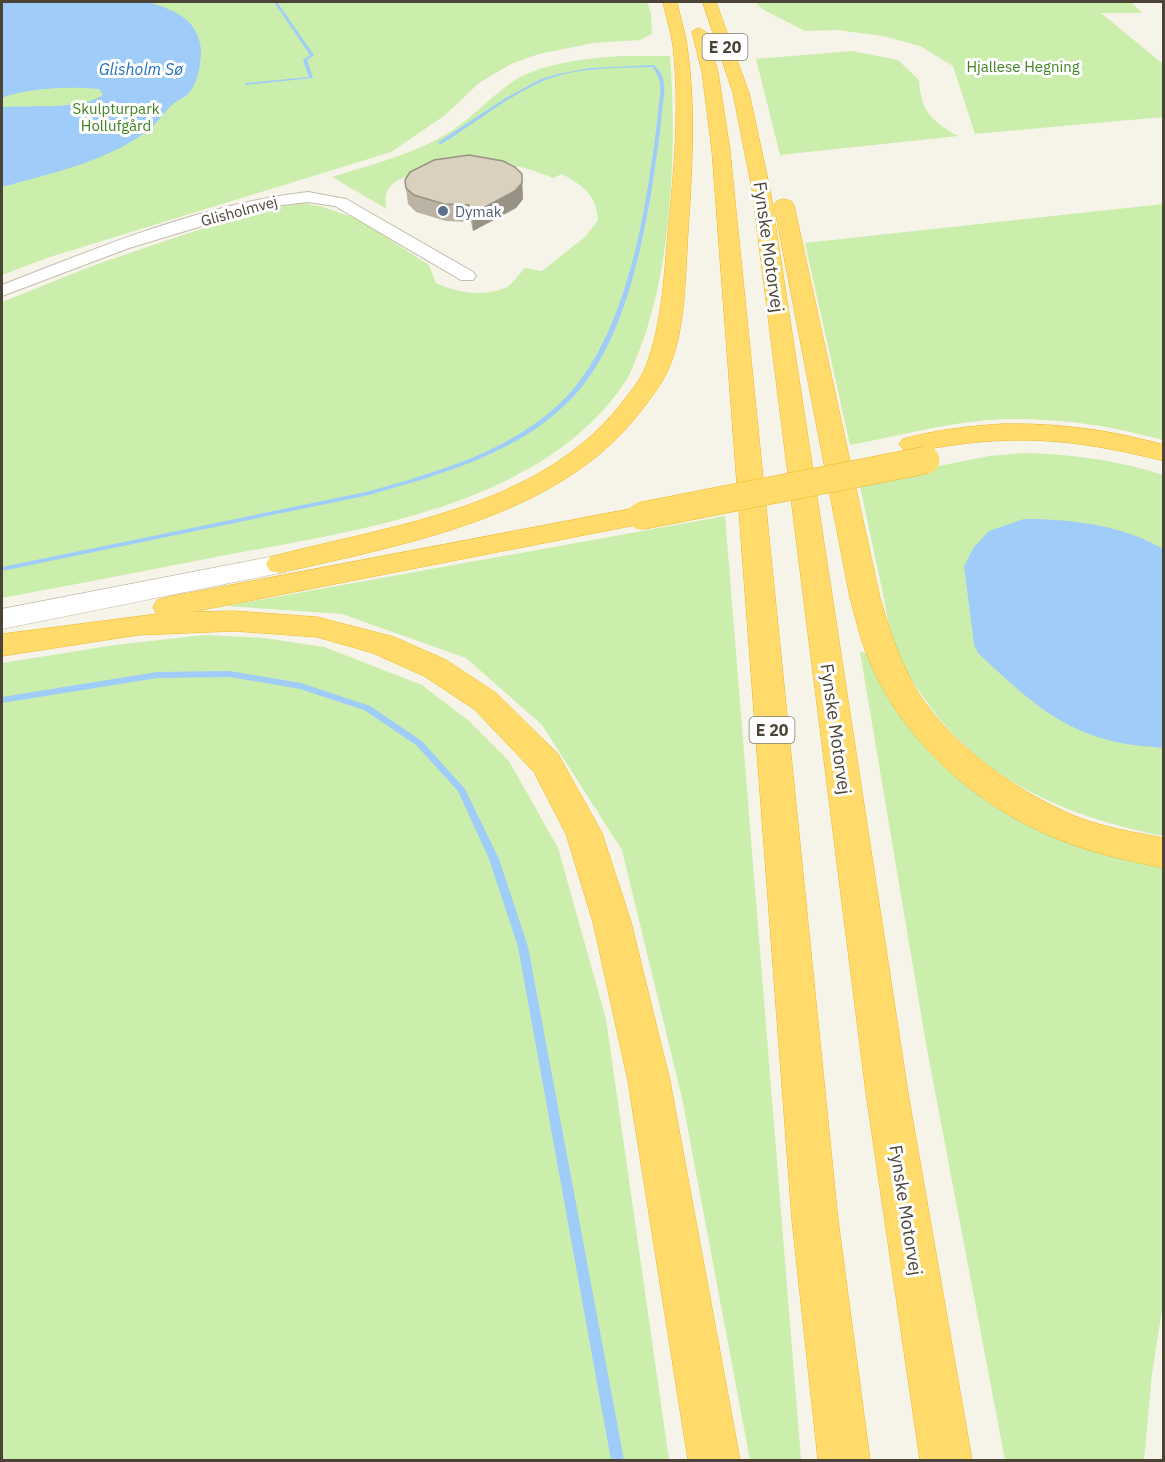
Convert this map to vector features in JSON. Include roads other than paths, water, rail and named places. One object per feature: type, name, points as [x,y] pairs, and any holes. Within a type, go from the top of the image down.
[{"type":"highway","points":[[280,564],[414,532],[489,506],[555,473],[598,445],[630,414],[658,367],[673,299],[685,152],[680,45],[670,2]]},
{"type":"highway","name":"Fynske Motorvej","points":[[689,2],[710,72],[720,152],[816,1220],[844,1461]]},
{"type":"highway","name":"Fynske Motorvej","points":[[709,2],[741,93],[761,189],[887,1093],[946,1461]]},
{"type":"highway","points":[[741,93],[773,155],[866,598],[881,651],[901,692],[928,728],[962,765],[998,790],[1058,824],[1114,843],[1164,853]]},
{"type":"highway","points":[[2,644],[637,507],[919,452],[981,433],[1038,432],[1094,436],[1164,453]]},
{"type":"highway","points":[[919,452],[1046,447],[1094,452],[1164,469]]},
{"type":"highway","points":[[280,564],[637,507]]},
{"type":"highway","points":[[2,644],[138,625],[234,621],[317,627],[383,645],[435,668],[485,701],[546,763],[584,833],[612,921],[649,1081],[714,1461]]},
{"type":"street","name":"Glisholmvej","points":[[2,291],[123,244],[263,202],[308,196],[340,202],[467,276]]},
{"type":"street","points":[[2,619],[280,564]]},
{"type":"water","name":"Glisholm Sø","points":[[2,2],[148,2],[167,9],[184,18],[196,31],[201,51],[194,85],[188,94],[173,104],[151,128],[117,149],[80,165],[2,187],[2,105],[4,107],[70,105],[94,100],[103,95],[99,89],[63,88],[23,92],[2,98]]},
{"type":"water","points":[[1024,519],[1060,520],[1096,525],[1131,534],[1163,549],[1163,748],[1115,742],[1070,726],[1037,705],[978,653],[974,644],[964,566],[974,547],[989,531]]},
{"type":"waterway","points":[[246,84],[311,78],[305,60],[312,55],[276,2]]},
{"type":"waterway","points":[[2,569],[367,494],[395,486],[484,454],[538,424],[562,405],[582,383],[596,362],[608,339],[626,289],[650,186],[663,90],[660,76],[654,66],[590,69],[558,75],[517,93],[439,143]]},
{"type":"waterway","points":[[2,700],[157,675],[230,674],[301,686],[367,708],[419,743],[461,789],[494,859],[523,947],[618,1460]]},
{"type":"place","name":"Dymak","points":[[443,211]]},
{"type":"park label","name":"Hjallese Hegning","points":[[1023,66]]},
{"type":"park label","name":"Skulpturpark Hollufgård","points":[[116,116]]}]
